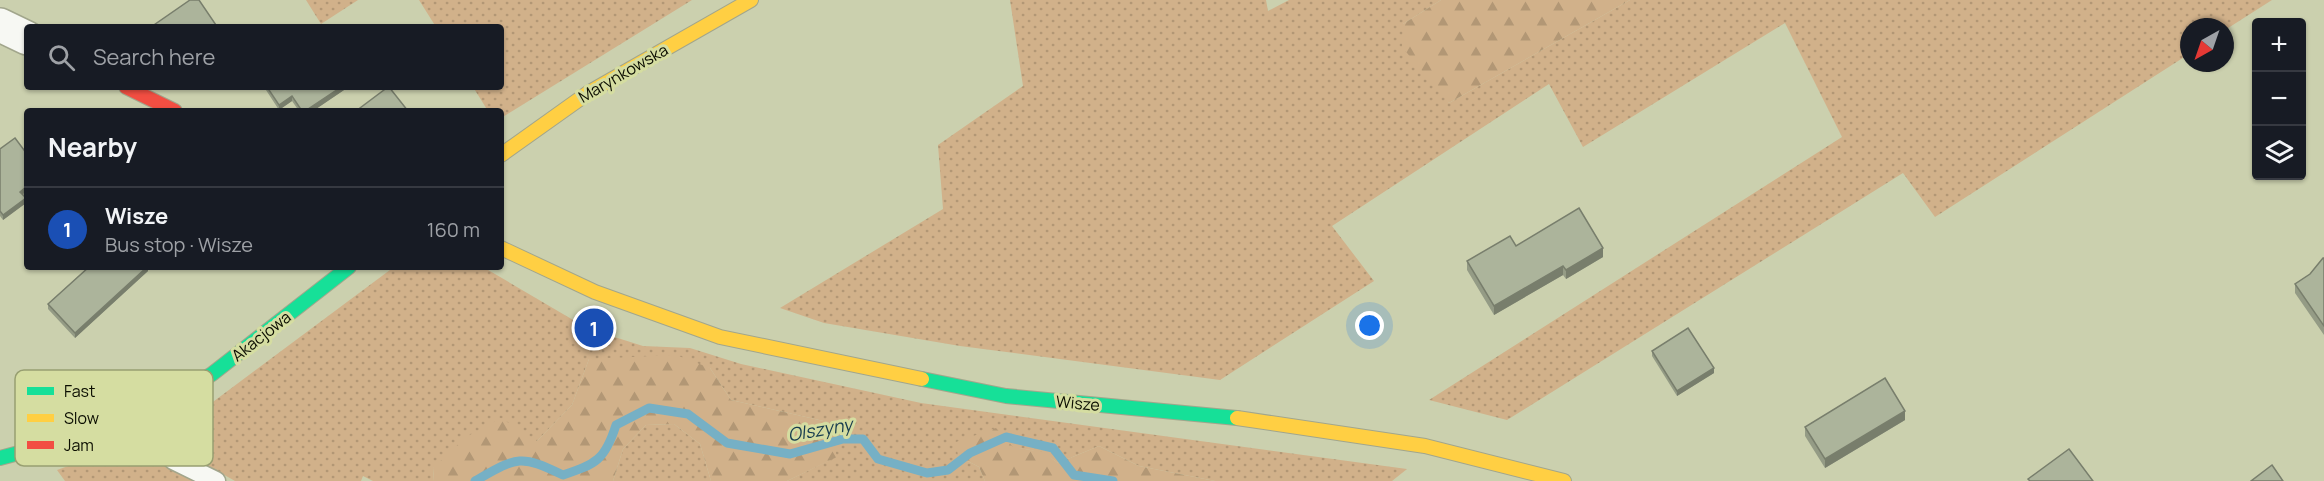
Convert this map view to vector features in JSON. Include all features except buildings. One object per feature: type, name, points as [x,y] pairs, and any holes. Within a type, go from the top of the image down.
[{"type":"street","name":"Marynkowska","points":[[504,153],[588,93],[751,0]]},
{"type":"street","points":[[0,25],[24,37]]},
{"type":"street","points":[[132,90],[169,108]]},
{"type":"street","name":"Wisze","points":[[504,249],[595,292],[720,337],[1006,396],[1223,416],[1425,446],[1564,481]]},
{"type":"street","name":"Akacjowa","points":[[213,373],[345,270]]},
{"type":"street","name":"Akacjowa","points":[[0,458],[15,454]]},
{"type":"lane","points":[[185,466],[216,481]]},
{"type":"green space","points":[[306,0],[358,0],[321,24]]},
{"type":"green space","points":[[419,0],[692,0],[504,116],[504,108],[486,108],[475,90],[504,90],[504,24],[434,24]]},
{"type":"green space","points":[[1010,0],[1266,0],[1268,11],[1289,0],[1441,0],[1403,24],[1449,103],[1630,0],[2272,0],[2234,24],[2234,18],[2180,18],[2180,60],[1935,217],[1903,173],[1507,420],[1429,400],[1842,137],[1785,23],[1583,147],[1549,84],[1332,226],[1374,281],[1220,380],[960,346],[824,323],[780,308],[943,209],[938,145],[1023,86]]},
{"type":"green space","points":[[1441,0],[1630,0],[1449,103],[1402,47],[1403,24]]},
{"type":"green space","points":[[390,270],[488,270],[580,324],[580,330],[602,341],[605,334],[643,346],[690,348],[741,364],[921,403],[1407,469],[1392,481],[1215,481],[1139,466],[1099,446],[1058,463],[1034,451],[1010,448],[958,456],[979,467],[985,481],[787,481],[836,457],[828,422],[731,400],[710,368],[589,359],[572,405],[537,441],[433,468],[434,481],[373,481],[363,476],[361,481],[235,481],[208,466],[213,466],[213,402]]},
{"type":"green space","points":[[676,355],[710,368],[731,400],[828,422],[837,457],[787,481],[711,481],[700,444],[674,424],[646,425],[623,449],[613,481],[434,481],[433,468],[466,437],[501,418],[537,441],[572,405],[589,359]]},
{"type":"green space","points":[[674,424],[700,444],[711,481],[613,481],[623,449],[646,425]]},
{"type":"green space","points":[[996,428],[1013,447],[1043,452],[1058,463],[1099,446],[1139,466],[1215,481],[985,481],[979,467],[958,456],[956,442]]},
{"type":"green space","points":[[68,466],[167,466],[196,481],[65,481],[57,470]]},
{"type":"waterway","name":"Olszyny","points":[[475,481],[500,467],[519,461],[537,464],[563,475],[584,467],[598,459],[603,453],[616,425],[649,408],[688,414],[727,443],[790,454],[843,439],[863,439],[878,459],[927,473],[948,470],[970,453],[1006,437],[1053,448],[1074,475],[1113,481]]},
{"type":"traffic: fast","points":[[213,373],[345,270]]},
{"type":"traffic: fast","points":[[922,379],[1006,396],[1237,418]]},
{"type":"traffic: fast","points":[[0,458],[15,454]]},
{"type":"traffic: slow","points":[[504,153],[588,93],[751,0]]},
{"type":"traffic: slow","points":[[504,249],[595,292],[720,337],[922,379]]},
{"type":"traffic: slow","points":[[1237,418],[1425,446],[1564,481]]},
{"type":"traffic: jam","points":[[132,90],[169,108]]},
{"type":"place","name":"Wisze","points":[[594,328]]}]
